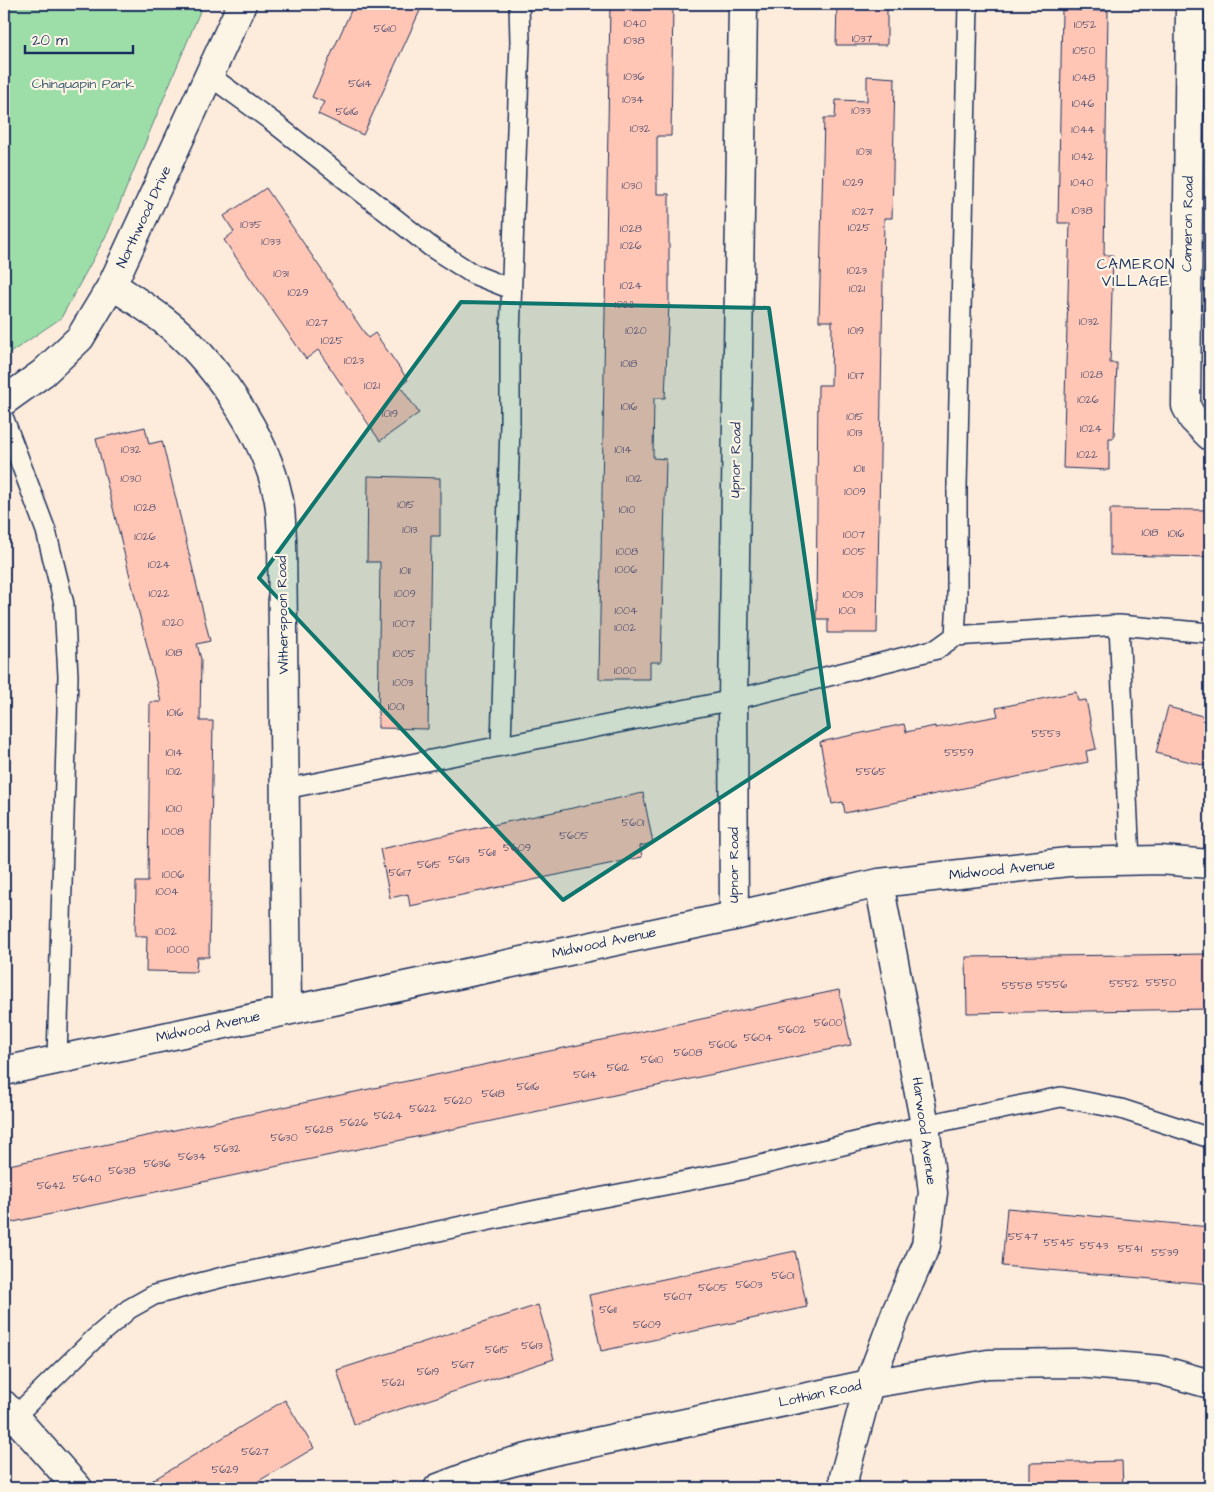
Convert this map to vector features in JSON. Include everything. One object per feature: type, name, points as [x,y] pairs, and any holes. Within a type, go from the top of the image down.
[{"type":"street","name":"Northwood Drive","points":[[4,401],[43,373],[80,338],[112,285],[242,4]]},
{"type":"street","name":"Upnor Road","points":[[734,916],[733,700],[743,4]]},
{"type":"street","name":"Cameron Road","points":[[1190,4],[1186,406],[1192,419],[1210,436]]},
{"type":"street","name":"Witherspoon Road","points":[[112,285],[164,320],[203,359],[225,385],[264,454],[278,496],[282,538],[287,1010]]},
{"type":"street","name":"Midwood Avenue","points":[[4,1071],[734,916],[879,883],[1068,862],[1160,860],[1210,864]]},
{"type":"street","name":"Harwood Avenue","points":[[845,1488],[844,1477],[869,1384],[897,1310],[926,1245],[933,1193],[925,1125],[879,883]]},
{"type":"street","name":"Lothian Road","points":[[438,1488],[493,1467],[554,1450],[869,1384],[988,1364],[1077,1363],[1160,1370],[1210,1384]]},
{"type":"street","points":[[7,1416],[78,1488]]},
{"type":"lane","points":[[501,746],[510,424],[511,289],[520,42],[519,4]]},
{"type":"lane","points":[[955,636],[968,4]]},
{"type":"lane","points":[[210,76],[273,122],[431,247],[473,274],[511,289]]},
{"type":"lane","points":[[4,419],[46,531],[64,604],[68,676],[57,1059]]},
{"type":"lane","points":[[1119,625],[1130,861]]},
{"type":"lane","points":[[285,789],[733,700],[900,660],[937,649],[955,636],[1119,625],[1210,633]]},
{"type":"lane","points":[[7,1416],[129,1309],[154,1296],[261,1268],[537,1210],[732,1172],[925,1125],[1061,1097],[1121,1109],[1210,1138]]},
{"type":"highlighted area","points":[[461,302],[769,308],[829,727],[563,900],[259,578]]},
{"type":"green space","name":"Chinquapin Park","points":[[4,4],[203,4],[108,232],[61,318],[4,357]]},
{"type":"building","points":[[354,4],[423,4],[363,135],[318,114],[324,102],[312,97]]},
{"type":"building","points":[[610,4],[673,4],[671,136],[657,136],[657,194],[669,194],[669,303],[665,398],[654,398],[653,458],[666,459],[661,662],[650,662],[650,679],[599,679]]},
{"type":"building","points":[[837,4],[887,4],[887,45],[836,45]]},
{"type":"building","points":[[1062,10],[1108,11],[1104,255],[1113,255],[1110,363],[1117,363],[1114,438],[1109,438],[1109,470],[1063,468],[1070,223],[1058,223]]},
{"type":"building","points":[[867,76],[895,78],[892,218],[884,218],[877,633],[828,633],[828,619],[816,619],[818,385],[831,385],[832,321],[819,321],[824,118],[835,118],[836,100],[867,101]]},
{"type":"building","points":[[266,188],[368,338],[375,333],[408,380],[400,386],[419,413],[380,441],[318,350],[306,359],[224,240],[234,232],[224,216]]},
{"type":"building","points":[[145,427],[149,444],[162,441],[210,641],[197,644],[201,659],[200,721],[213,721],[209,957],[197,957],[196,972],[146,971],[147,936],[135,936],[136,882],[148,882],[150,702],[161,702],[96,439]]},
{"type":"building","points":[[368,476],[440,478],[440,536],[431,536],[428,729],[378,728],[380,562],[367,562]]},
{"type":"building","points":[[1110,509],[1210,510],[1210,557],[1110,555]]},
{"type":"building","points":[[1076,692],[1078,701],[1086,700],[1096,749],[1086,751],[1088,762],[845,813],[843,802],[832,804],[820,742],[904,724],[906,732],[998,716],[996,708]]},
{"type":"building","points":[[1168,707],[1210,718],[1210,767],[1156,753]]},
{"type":"building","points":[[643,793],[653,843],[640,846],[642,857],[410,906],[408,894],[390,898],[380,849]]},
{"type":"building","points":[[1210,954],[1210,1009],[967,1013],[966,957]]},
{"type":"building","points":[[839,990],[851,1045],[4,1224],[4,1166]]},
{"type":"building","points":[[1007,1208],[1210,1227],[1210,1284],[1002,1266]]},
{"type":"building","points":[[795,1251],[807,1307],[601,1351],[589,1295]]},
{"type":"building","points":[[538,1305],[554,1359],[354,1424],[337,1370]]},
{"type":"building","points":[[285,1400],[314,1448],[247,1488],[140,1488]]},
{"type":"building","points":[[1122,1461],[1123,1488],[1030,1488],[1030,1463]]},
{"type":"district","name":"CAMERON VILLAGE","points":[[1136,272]]}]
